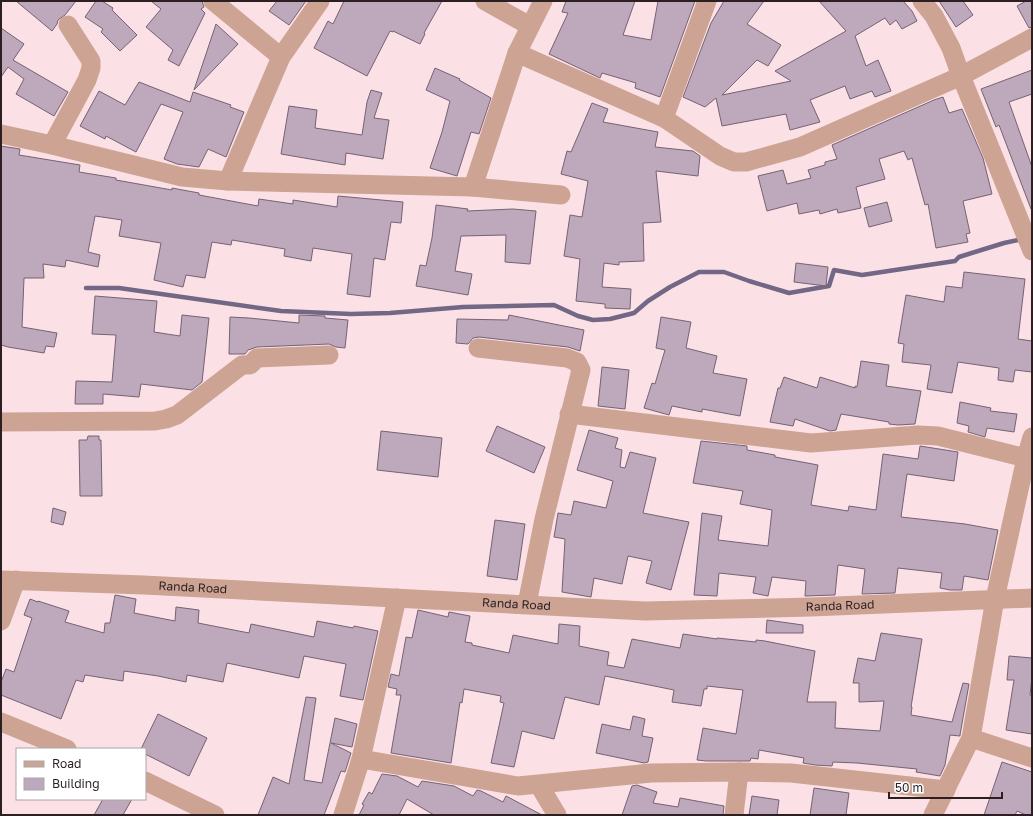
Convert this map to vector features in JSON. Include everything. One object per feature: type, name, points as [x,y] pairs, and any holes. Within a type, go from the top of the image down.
[{"type":"street","points":[[213,1],[281,57]]},
{"type":"street","points":[[228,181],[281,57],[320,1]]},
{"type":"street","points":[[485,1],[530,26]]},
{"type":"street","points":[[473,187],[517,53],[543,1]]},
{"type":"street","points":[[664,118],[707,1]]},
{"type":"street","points":[[922,1],[934,16],[951,48],[1032,251]]},
{"type":"street","points":[[52,145],[87,80],[91,68],[91,61],[68,25]]},
{"type":"street","points":[[517,53],[664,118],[720,156],[734,162],[746,162],[800,147],[961,76],[1032,38]]},
{"type":"street","points":[[1,134],[182,177],[228,181],[473,187],[561,195]]},
{"type":"street","points":[[478,348],[567,358],[577,362],[581,370],[544,519],[527,604]]},
{"type":"street","points":[[1,422],[155,421],[166,419],[177,415],[242,365],[250,364],[257,358],[329,355]]},
{"type":"street","points":[[570,414],[811,443],[918,435],[938,436],[1026,458]]},
{"type":"street","points":[[933,815],[971,738],[995,599],[1032,437]]},
{"type":"street","points":[[1,621],[8,580]]},
{"type":"street","name":"Randa Road","points":[[8,580],[144,585],[645,611],[811,607],[1032,598]]},
{"type":"street","points":[[343,815],[362,759],[397,598]]},
{"type":"street","points":[[1,722],[65,748]]},
{"type":"street","points":[[971,738],[1032,758]]},
{"type":"street","points":[[362,759],[518,786],[651,773],[739,772],[791,773],[946,790]]},
{"type":"street","points":[[734,815],[739,772]]},
{"type":"street","points":[[146,780],[215,815]]},
{"type":"street","points":[[539,785],[557,815]]},
{"type":"building","points":[[16,1],[76,1],[65,15],[58,20],[52,31]]},
{"type":"building","points":[[96,1],[102,1],[113,8],[112,10],[137,35],[120,51],[101,32],[103,29],[85,17]]},
{"type":"building","points":[[151,1],[202,1],[204,7],[201,9],[205,13],[179,66],[168,60],[173,50],[146,27],[161,9]]},
{"type":"building","points":[[277,1],[306,1],[289,25],[269,11]]},
{"type":"building","points":[[344,1],[442,1],[424,33],[425,34],[420,44],[390,31],[367,76],[314,48],[328,21],[333,24]]},
{"type":"building","points":[[566,1],[635,1],[623,35],[651,40],[658,1],[695,1],[660,97],[635,88],[636,83],[602,73],[600,78],[549,54],[568,13],[562,12]]},
{"type":"building","points":[[724,1],[764,1],[747,24],[781,45],[768,66],[757,60],[722,95],[791,81],[775,71],[846,31],[819,1],[903,1],[912,11],[917,21],[902,29],[896,20],[890,25],[885,18],[855,36],[866,66],[878,60],[891,91],[875,97],[872,91],[850,99],[845,86],[810,100],[820,122],[790,130],[786,114],[722,126],[716,98],[705,107],[683,97],[711,23]]},
{"type":"building","points":[[939,1],[963,1],[973,15],[956,27]]},
{"type":"building","points":[[1026,1],[1032,1],[1032,27],[1029,28],[1017,6]]},
{"type":"building","points":[[216,24],[238,44],[194,90]]},
{"type":"building","points":[[1,28],[24,44],[13,60],[68,92],[54,116],[16,94],[24,79],[8,67],[1,77]]},
{"type":"building","points":[[435,68],[460,79],[459,80],[491,98],[479,134],[471,132],[457,176],[430,168],[442,132],[450,101],[426,90]]},
{"type":"building","points":[[1032,70],[1032,94],[1009,102],[1032,167],[1031,209],[999,125],[996,127],[981,89]]},
{"type":"building","points":[[139,82],[190,102],[193,92],[231,105],[230,107],[244,112],[226,157],[208,149],[199,167],[177,164],[164,159],[183,112],[161,104],[136,152],[106,136],[105,139],[80,126],[99,91],[125,105]]},
{"type":"building","points":[[371,90],[382,93],[374,118],[389,120],[383,159],[346,153],[345,165],[281,154],[289,106],[317,110],[315,128],[362,135],[367,102]]},
{"type":"building","points":[[943,97],[949,113],[962,109],[983,158],[992,194],[963,201],[970,233],[966,234],[968,242],[936,248],[928,204],[925,205],[912,158],[908,160],[904,151],[879,159],[885,179],[856,187],[861,208],[838,213],[837,209],[820,214],[819,210],[799,214],[797,203],[767,211],[758,176],[783,170],[787,184],[811,178],[808,170],[825,165],[825,162],[837,159],[832,145]]},
{"type":"building","points":[[592,103],[608,109],[603,122],[658,132],[655,147],[693,151],[700,156],[698,176],[656,171],[661,222],[643,223],[644,261],[619,262],[619,265],[604,263],[602,287],[631,289],[630,309],[605,308],[605,304],[576,301],[580,259],[564,256],[570,215],[582,217],[588,181],[561,174],[567,151],[571,152]]},
{"type":"building","points":[[1,146],[20,149],[19,155],[80,165],[79,172],[172,190],[172,188],[199,193],[199,195],[258,206],[259,199],[293,204],[293,200],[337,207],[338,196],[403,202],[401,223],[391,222],[385,260],[374,258],[370,297],[347,294],[352,254],[313,248],[311,261],[284,256],[285,249],[232,240],[231,245],[212,242],[205,278],[186,275],[183,287],[154,280],[161,243],[119,236],[122,220],[95,216],[88,252],[100,255],[98,267],[66,260],[65,267],[43,264],[44,278],[24,278],[22,327],[57,333],[54,347],[46,346],[44,353],[8,347],[1,345]]},
{"type":"building","points":[[887,202],[892,221],[869,227],[864,208]]},
{"type":"building","points":[[436,205],[468,209],[467,211],[513,209],[536,211],[530,264],[505,262],[506,235],[461,236],[455,271],[472,274],[468,295],[416,286],[420,265],[426,266],[432,238]]},
{"type":"building","points":[[796,263],[828,267],[826,286],[794,282]]},
{"type":"building","points":[[964,272],[1025,279],[1018,339],[1032,341],[1032,372],[1015,370],[1013,382],[998,380],[999,368],[958,362],[952,393],[927,389],[931,365],[902,362],[904,344],[898,343],[906,295],[944,302],[946,286],[962,288]]},
{"type":"building","points":[[95,296],[157,301],[154,332],[180,336],[182,315],[209,318],[202,382],[192,390],[141,384],[139,397],[103,394],[103,404],[75,404],[76,381],[112,382],[116,335],[92,334]]},
{"type":"building","points":[[299,315],[325,316],[325,318],[348,320],[345,348],[336,347],[329,344],[257,347],[248,350],[245,354],[229,354],[230,317],[299,323]]},
{"type":"building","points":[[509,315],[584,330],[580,351],[568,347],[479,337],[473,338],[468,344],[456,343],[457,319],[508,320]]},
{"type":"building","points":[[661,317],[691,322],[686,348],[717,356],[713,373],[747,379],[740,416],[702,409],[702,412],[672,406],[669,415],[644,408],[652,383],[655,384],[665,350],[656,348]]},
{"type":"building","points":[[861,361],[889,365],[886,386],[921,391],[915,424],[889,424],[889,422],[841,414],[836,430],[830,431],[795,419],[793,426],[770,422],[778,388],[780,388],[784,377],[817,388],[820,377],[855,388],[855,386],[857,387]]},
{"type":"building","points":[[602,367],[629,370],[625,409],[598,406]]},
{"type":"building","points":[[960,402],[991,408],[990,411],[1017,414],[1014,432],[987,428],[985,437],[968,432],[969,426],[957,423]]},
{"type":"building","points":[[497,426],[545,447],[534,473],[486,451]]},
{"type":"building","points":[[589,430],[618,438],[615,448],[622,450],[620,467],[625,468],[630,452],[656,458],[643,513],[689,522],[671,590],[646,583],[652,561],[628,556],[622,584],[594,578],[591,597],[562,592],[565,539],[554,537],[558,513],[571,515],[574,501],[606,508],[613,481],[577,470]]},
{"type":"building","points":[[381,431],[442,438],[438,477],[377,470]]},
{"type":"building","points":[[88,436],[99,436],[99,440],[101,440],[102,496],[80,496],[79,440],[87,440]]},
{"type":"building","points":[[701,441],[747,446],[747,450],[818,465],[811,505],[848,511],[849,506],[876,510],[883,454],[918,459],[920,446],[958,452],[954,481],[907,474],[901,517],[965,524],[998,530],[988,580],[964,576],[962,590],[950,590],[940,588],[942,573],[898,568],[895,593],[862,594],[865,569],[838,565],[835,595],[805,596],[806,581],[772,577],[768,596],[753,593],[756,577],[719,573],[717,596],[694,595],[702,513],[722,516],[718,540],[768,546],[772,510],[740,504],[743,491],[693,483]]},
{"type":"building","points":[[53,508],[66,512],[63,525],[51,522]]},
{"type":"building","points":[[495,520],[525,524],[517,580],[487,576]]},
{"type":"building","points":[[115,595],[136,599],[134,613],[175,621],[176,607],[199,610],[198,623],[249,633],[251,624],[314,637],[317,621],[378,631],[363,700],[340,696],[346,664],[304,656],[299,678],[227,663],[223,682],[187,675],[186,682],[124,671],[123,681],[85,675],[83,682],[76,680],[61,719],[1,695],[1,682],[6,669],[14,672],[32,618],[24,615],[30,599],[69,611],[65,622],[104,633],[105,623],[110,623]]},
{"type":"building","points":[[418,610],[448,617],[449,612],[470,616],[465,642],[472,643],[472,645],[509,653],[513,635],[558,644],[559,624],[580,626],[579,646],[609,652],[607,665],[624,668],[632,639],[680,648],[683,634],[717,639],[756,642],[756,640],[765,641],[815,651],[807,702],[836,702],[835,728],[880,731],[884,701],[859,702],[859,683],[853,683],[858,658],[875,661],[881,633],[922,639],[911,715],[952,722],[963,683],[969,684],[960,736],[950,735],[945,765],[940,776],[916,772],[917,769],[857,763],[833,762],[832,766],[815,765],[803,763],[804,758],[759,750],[758,759],[751,758],[750,761],[697,760],[703,728],[736,734],[743,690],[707,686],[707,689],[704,689],[701,706],[672,702],[674,690],[605,676],[599,705],[565,697],[554,739],[522,731],[514,767],[491,763],[504,703],[500,702],[501,696],[464,689],[462,703],[460,702],[451,763],[391,753],[401,695],[396,695],[397,689],[388,687],[391,674],[399,676],[406,637],[412,638]]},
{"type":"building","points":[[767,620],[803,625],[803,633],[766,633]]},
{"type":"building","points":[[1009,656],[1032,658],[1030,695],[1032,696],[1032,734],[1006,730],[1014,680],[1007,680]]},
{"type":"building","points":[[306,697],[316,698],[304,780],[322,783],[335,718],[357,724],[352,747],[331,743],[351,753],[345,772],[341,771],[324,815],[258,815],[273,777],[289,784]]},
{"type":"building","points":[[158,714],[207,738],[189,776],[146,754],[146,748],[141,748]]},
{"type":"building","points":[[633,716],[645,719],[642,736],[653,738],[648,762],[644,763],[596,753],[602,724],[630,730]]},
{"type":"building","points":[[1002,762],[1032,772],[1032,815],[1026,815],[1017,811],[1015,815],[984,815]]},
{"type":"building","points":[[382,774],[397,776],[418,787],[422,781],[454,786],[473,796],[477,790],[481,791],[503,802],[506,796],[542,815],[434,815],[407,799],[399,815],[359,815],[364,805],[362,804],[369,792],[372,794]]},
{"type":"building","points":[[637,785],[657,792],[653,803],[678,807],[680,798],[724,806],[723,815],[622,815],[632,786]]},
{"type":"building","points":[[814,788],[849,793],[846,815],[810,815]]},
{"type":"building","points":[[752,796],[779,800],[777,815],[749,815]]},
{"type":"building","points":[[102,800],[131,800],[123,815],[94,815]]},
{"type":"waterway","points":[[86,288],[119,288],[281,311],[351,314],[390,313],[463,307],[554,305],[578,316],[593,320],[610,319],[634,313],[648,301],[670,287],[699,272],[724,272],[789,293],[829,286],[834,270],[862,275],[955,261],[959,257],[1004,243],[1023,239]]}]
